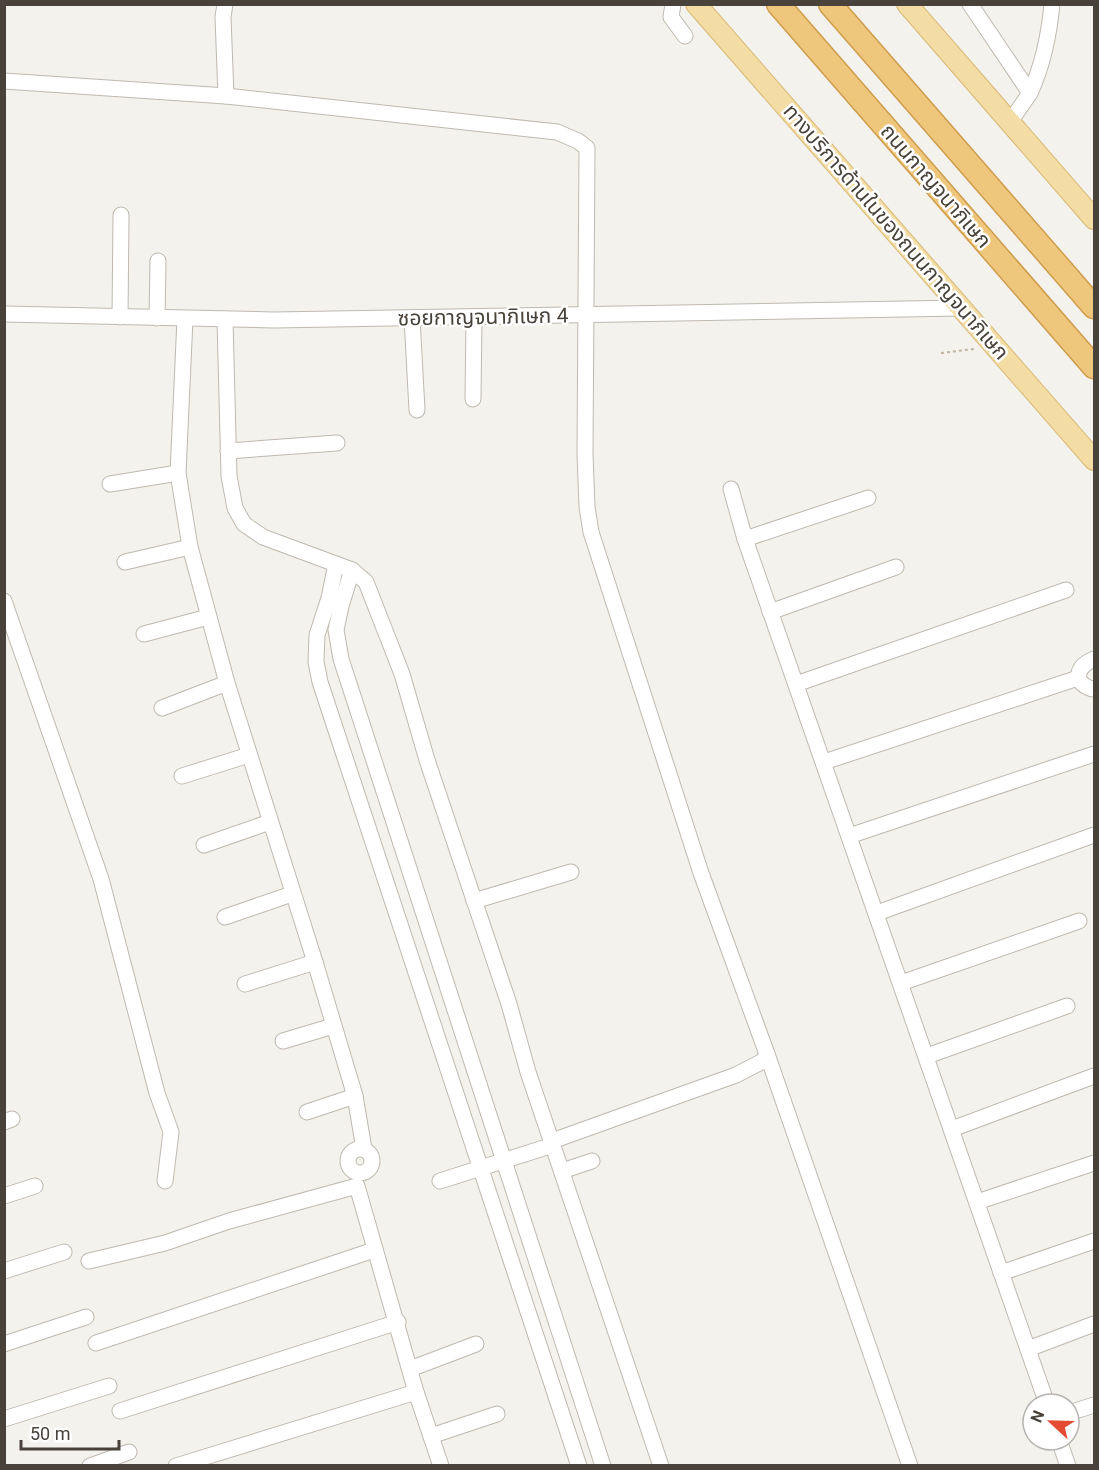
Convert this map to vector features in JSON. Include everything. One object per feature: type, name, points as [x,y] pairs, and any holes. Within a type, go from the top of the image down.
[{"type":"highway","name":"ถนนกาญจนาภิเษก","points":[[778,4],[1095,367]]},
{"type":"highway","name":"ถนนกาญจนาภิเษก","points":[[830,4],[1095,307]]},
{"type":"main road","name":"ทางบริการด้านในของถนนกาญจนาภิเษก","points":[[696,4],[1095,460]]},
{"type":"main road","points":[[907,4],[1095,219]]},
{"type":"street","points":[[225,4],[223,17],[226,96]]},
{"type":"street","points":[[673,4],[671,17],[685,36]]},
{"type":"street","points":[[1010,122],[1030,93],[1039,74],[1046,49],[1052,4]]},
{"type":"street","points":[[974,6],[1030,93]]},
{"type":"street","points":[[4,81],[226,96],[557,132],[578,141],[587,148],[585,454],[587,507],[591,532],[701,873],[767,1054],[910,1466]]},
{"type":"street","points":[[120,215],[120,317]]},
{"type":"street","points":[[157,318],[158,261]]},
{"type":"street","name":"ซอยกาญจนาภิเษก 4","points":[[4,314],[185,319],[412,318],[962,308]]},
{"type":"street","points":[[473,399],[474,317]]},
{"type":"street","points":[[412,318],[417,410]]},
{"type":"street","points":[[185,319],[178,473],[190,547],[227,683],[355,1096],[364,1149],[352,1152],[348,1164],[357,1179],[374,1250],[398,1322],[416,1392],[441,1466]]},
{"type":"street","points":[[225,319],[229,476],[235,508],[244,524],[263,537],[352,570],[366,582],[402,674],[431,771],[552,1143],[661,1466]]},
{"type":"street","points":[[228,451],[337,443]]},
{"type":"street","points":[[110,484],[178,473]]},
{"type":"street","points":[[730,489],[770,612],[1043,1392]]},
{"type":"street","points":[[745,539],[868,498]]},
{"type":"street","points":[[125,562],[190,547]]},
{"type":"street","points":[[336,564],[317,634],[316,662],[320,682],[579,1466]]},
{"type":"street","points":[[770,612],[896,567]]},
{"type":"street","points":[[352,570],[336,630],[341,659],[513,1188],[600,1465]]},
{"type":"street","points":[[796,684],[1066,590]]},
{"type":"street","points":[[4,601],[101,879],[157,1093],[171,1132],[165,1180]]},
{"type":"street","points":[[144,634],[208,617]]},
{"type":"street","points":[[1078,678],[1083,665],[1095,659]]},
{"type":"street","points":[[824,762],[1078,678]]},
{"type":"street","points":[[1078,678],[1094,692]]},
{"type":"street","points":[[162,708],[227,683]]},
{"type":"street","points":[[849,836],[1095,754]]},
{"type":"street","points":[[182,776],[249,755]]},
{"type":"street","points":[[204,845],[270,822]]},
{"type":"street","points":[[877,913],[1095,835]]},
{"type":"street","points":[[474,901],[571,872]]},
{"type":"street","points":[[225,917],[292,894]]},
{"type":"street","points":[[901,983],[1079,921]]},
{"type":"street","points":[[245,984],[315,962]]},
{"type":"street","points":[[927,1056],[1067,1006]]},
{"type":"street","points":[[283,1041],[333,1026]]},
{"type":"street","points":[[440,1181],[504,1161],[736,1075],[763,1061],[767,1054]]},
{"type":"street","points":[[952,1129],[1095,1076]]},
{"type":"street","points":[[307,1112],[355,1096]]},
{"type":"street","points":[[562,1171],[592,1161]]},
{"type":"street","points":[[977,1202],[1095,1163]]},
{"type":"street","points":[[89,1261],[165,1242],[357,1179]]},
{"type":"street","points":[[4,1196],[35,1186]]},
{"type":"street","points":[[489,1194],[513,1188]]},
{"type":"street","points":[[1001,1273],[1095,1241]]},
{"type":"street","points":[[96,1343],[374,1250]]},
{"type":"street","points":[[4,1271],[64,1252]]},
{"type":"street","points":[[4,1344],[86,1317]]},
{"type":"street","points":[[120,1411],[398,1322]]},
{"type":"street","points":[[1028,1349],[1095,1324]]},
{"type":"street","points":[[410,1369],[476,1344]]},
{"type":"street","points":[[4,1419],[109,1386]]},
{"type":"street","points":[[176,1466],[416,1392]]},
{"type":"street","points":[[431,1436],[497,1414]]},
{"type":"street","points":[[90,1466],[129,1452]]},
{"type":"path","points":[[941,353],[995,346]]}]
